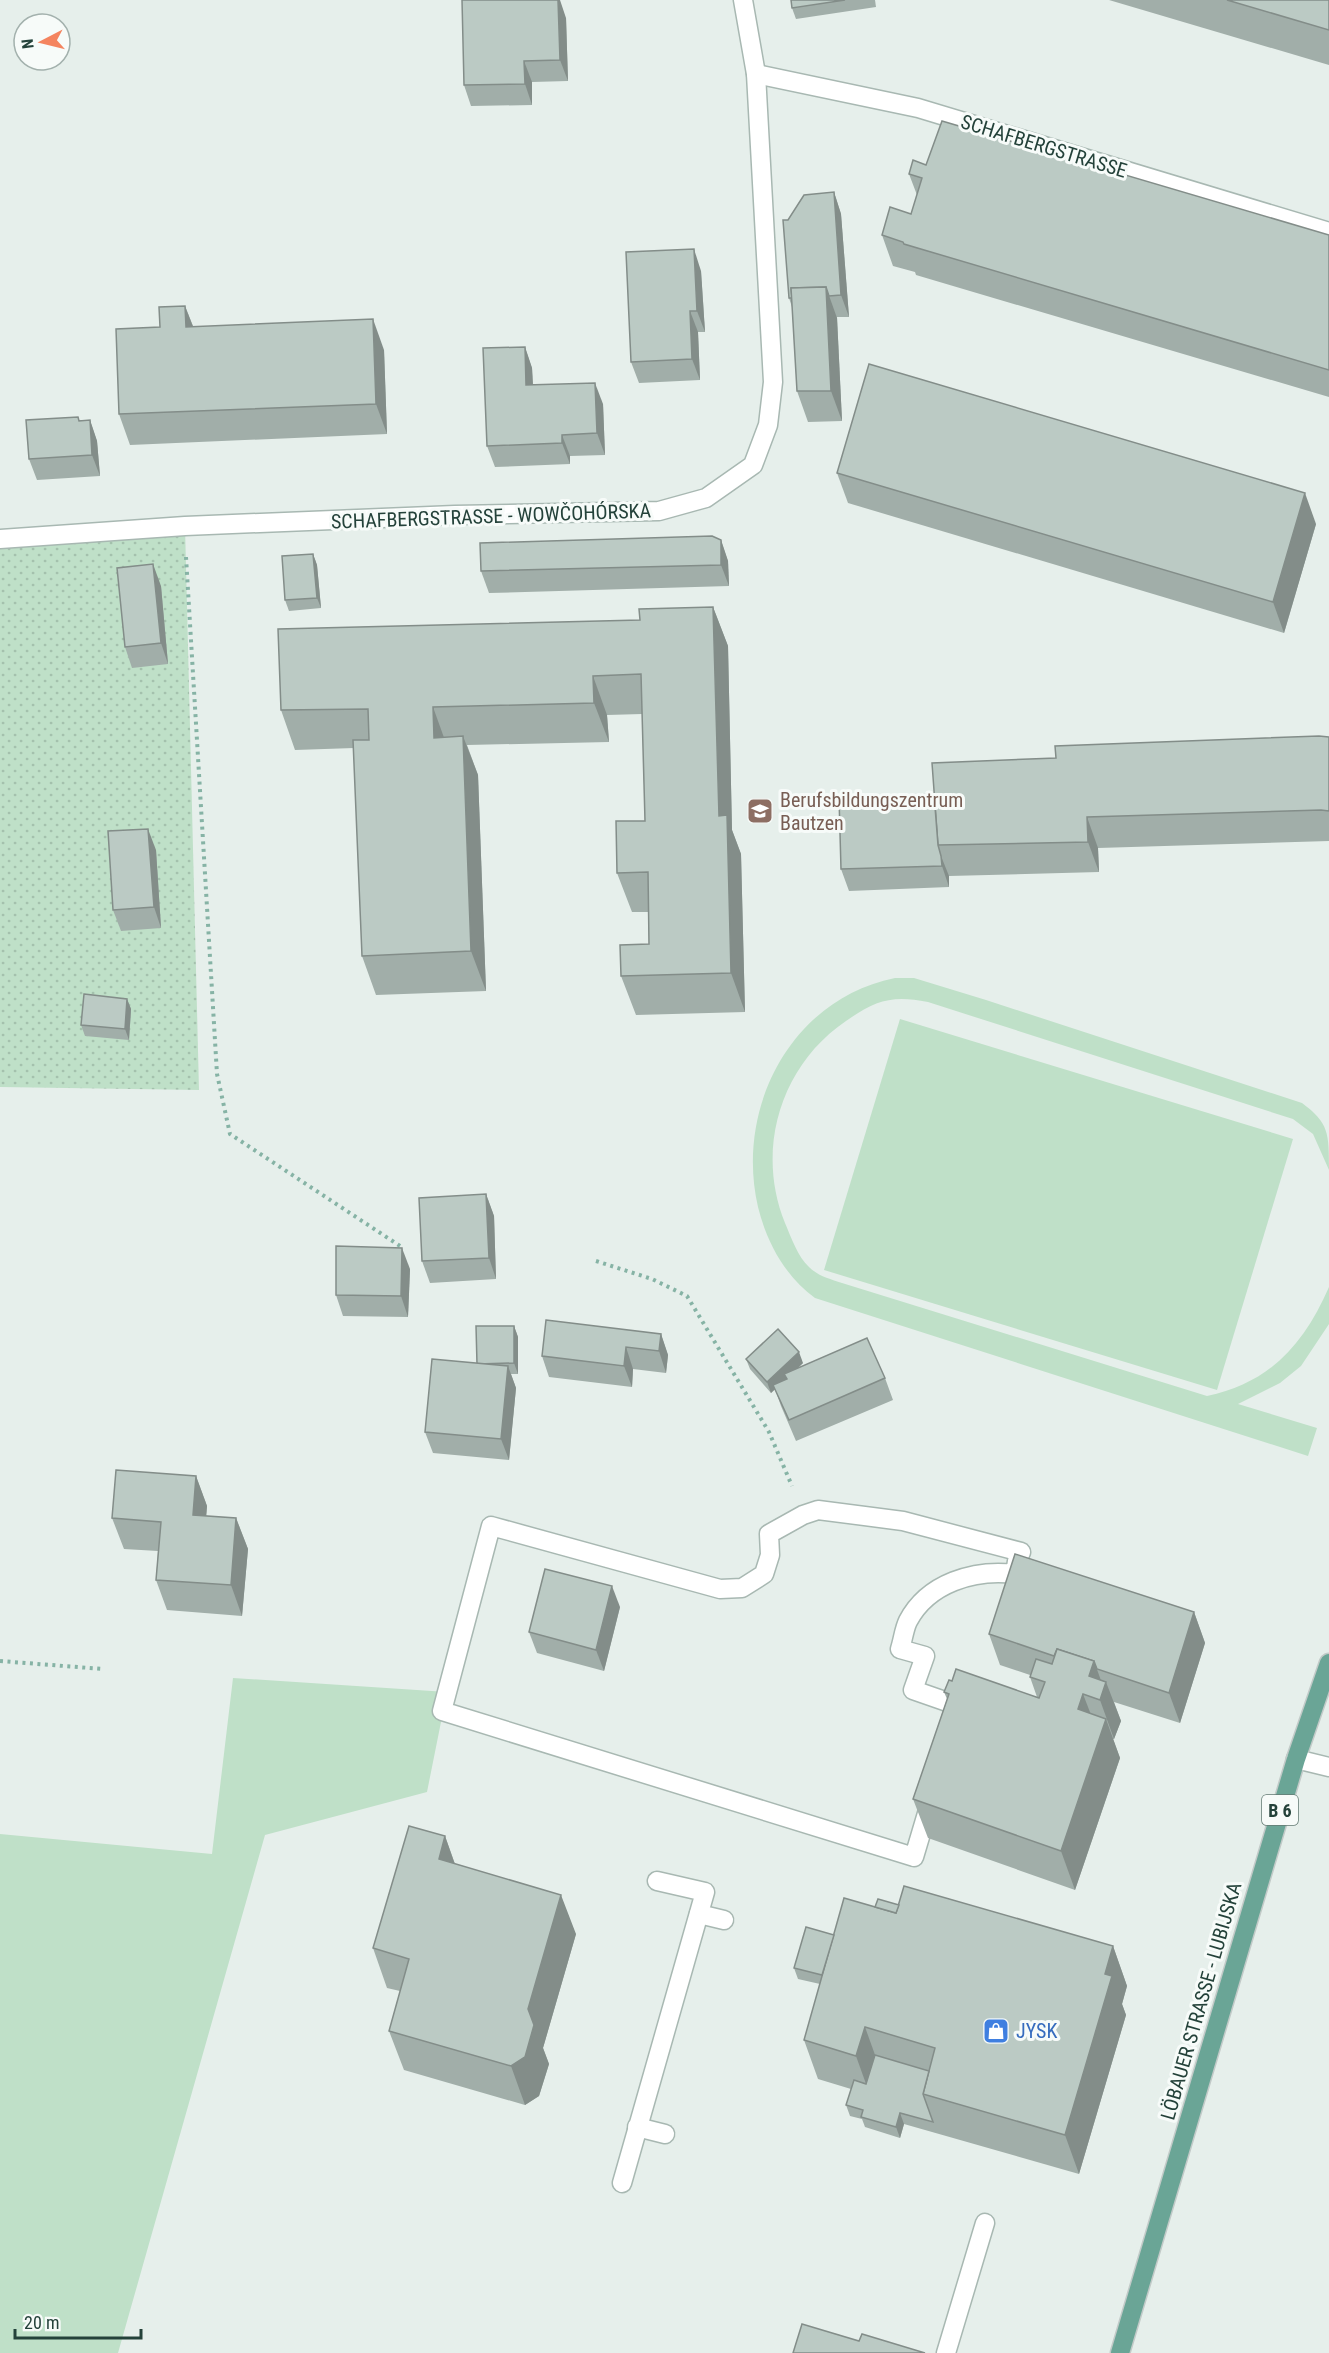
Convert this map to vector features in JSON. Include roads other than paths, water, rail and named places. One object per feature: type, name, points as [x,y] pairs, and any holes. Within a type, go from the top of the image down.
[{"type":"main road","name":"LÖBAUER STRASSE - LUBIJSKA","points":[[1120,2353],[1296,1759],[1329,1664]]},
{"type":"street","name":"SCHAFBERGSTRASSE - WOWČOHÓRSKA","points":[[0,539],[184,526],[659,511],[706,498],[753,465],[768,425],[773,382],[756,74],[743,0]]},
{"type":"street","name":"SCHAFBERGSTRASSE","points":[[756,74],[918,108],[1329,232]]},
{"type":"street","points":[[818,1510],[903,1521],[1021,1552],[1015,1574],[1002,1572],[968,1575],[939,1588],[924,1600],[908,1622],[900,1649],[925,1656],[913,1690],[959,1706],[914,1857],[442,1711],[491,1526],[720,1589],[742,1588],[764,1574],[770,1555],[769,1534],[803,1515],[818,1510]]},
{"type":"street","points":[[1296,1759],[1329,1767]]},
{"type":"street","points":[[622,2183],[705,1892],[657,1881]]},
{"type":"street","points":[[699,1914],[724,1920]]},
{"type":"street","points":[[637,2127],[665,2134]]},
{"type":"street","points":[[946,2353],[985,2223]]},
{"type":"place","name":"Berufsbildungszentrum Bautzen","points":[[760,811]]},
{"type":"place","name":"JYSK","points":[[996,2031]]}]
